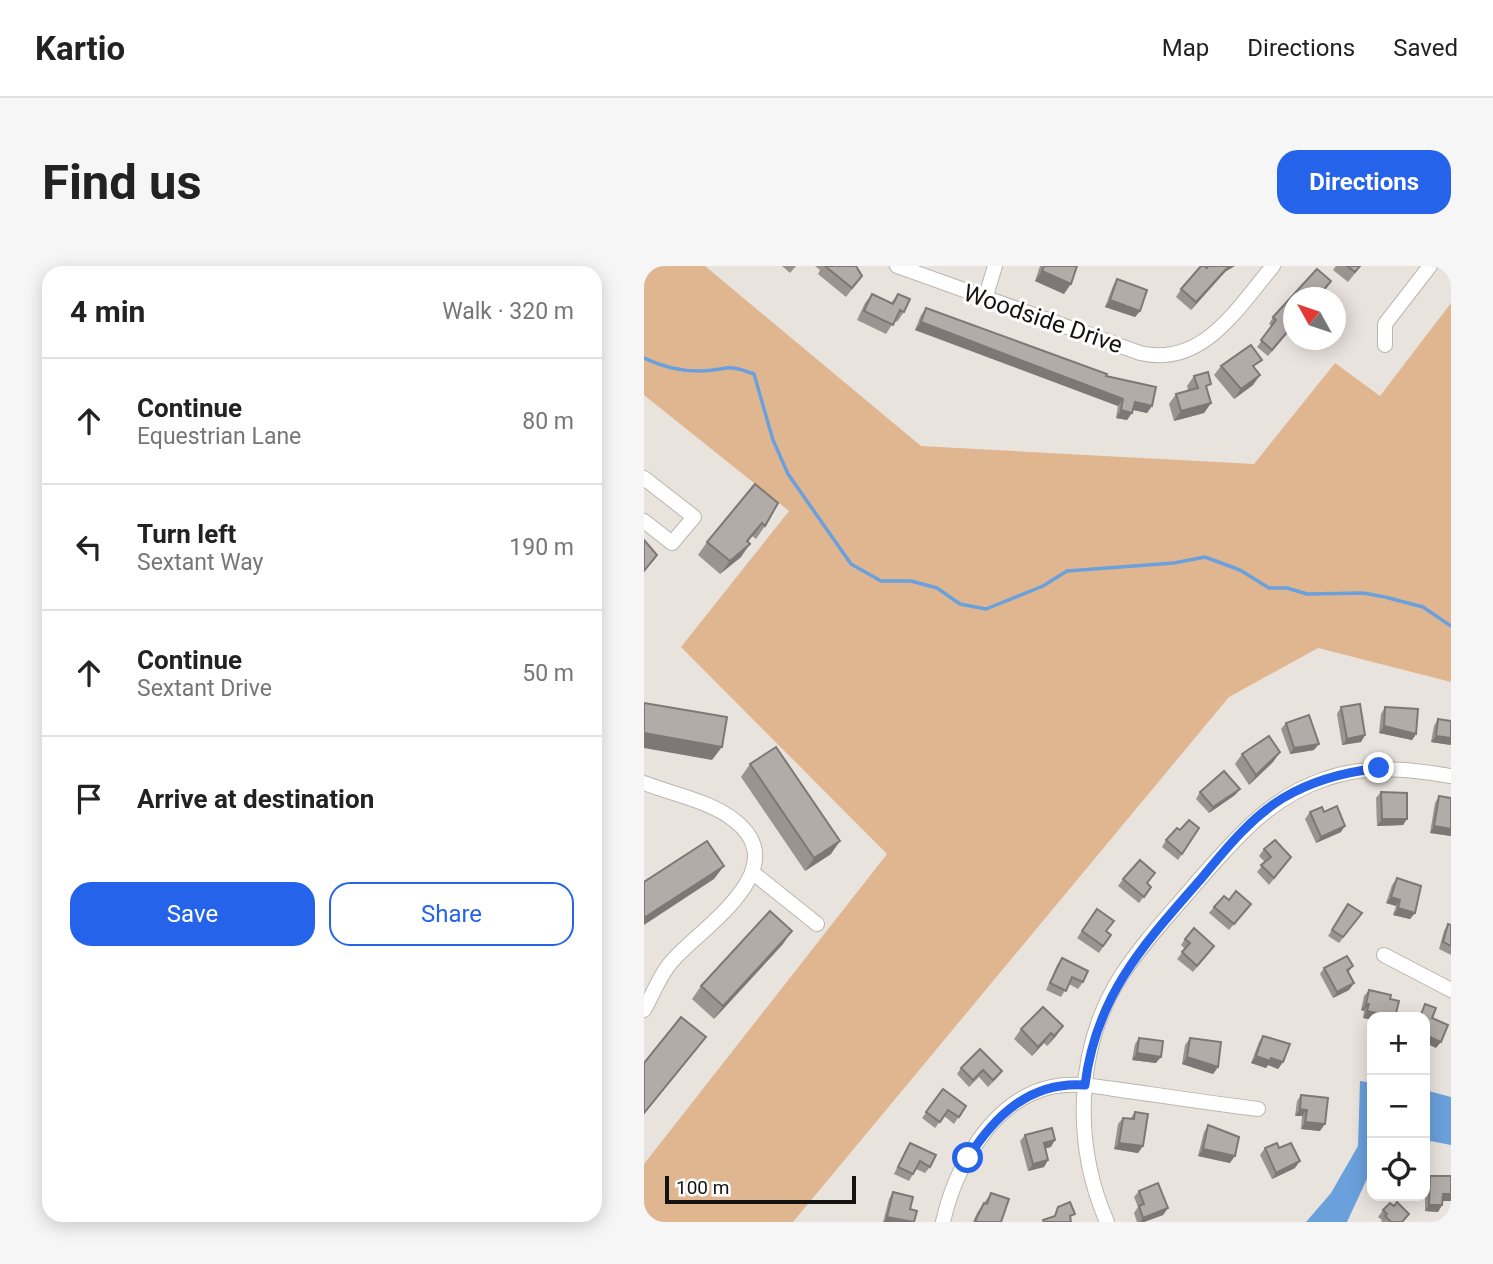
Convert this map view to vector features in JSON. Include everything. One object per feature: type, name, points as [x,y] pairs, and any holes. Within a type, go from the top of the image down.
[{"type":"street","name":"Woodside Drive","points":[[897,266],[1150,355],[1177,354],[1195,348],[1211,337],[1273,266]]},
{"type":"street","points":[[985,299],[995,266]]},
{"type":"street","points":[[1385,345],[1385,324],[1430,266]]},
{"type":"street","points":[[644,478],[694,517],[672,543],[644,521]]},
{"type":"street","points":[[1107,1222],[1087,1161],[1083,1126],[1085,1085],[1096,1029],[1128,967],[1235,839],[1284,797],[1326,778],[1362,770],[1398,769],[1451,776]]},
{"type":"street","points":[[644,783],[730,817],[746,833],[754,855],[746,888],[671,961],[644,1010]]},
{"type":"street","points":[[752,872],[817,924]]},
{"type":"street","points":[[1384,955],[1451,990]]},
{"type":"street","points":[[943,1222],[968,1158],[1004,1112],[1039,1091],[1085,1085],[1258,1109]]},
{"type":"shaded area","points":[[644,266],[705,266],[921,446],[1254,464],[1335,363],[1380,396],[1451,303],[1451,682],[1318,648],[1229,697],[793,1222],[644,1222],[644,1164],[887,854],[681,647],[789,511],[644,395]]},
{"type":"water","points":[[1360,1081],[1367,1082],[1367,1179],[1347,1222],[1306,1222],[1331,1193],[1358,1146]]},
{"type":"water","points":[[1430,1091],[1451,1097],[1451,1145],[1430,1141]]},
{"type":"building","points":[[825,266],[856,266],[862,276],[852,288]]},
{"type":"building","points":[[1044,266],[1077,266],[1071,284],[1042,271]]},
{"type":"building","points":[[1201,266],[1229,266],[1196,302],[1181,289]]},
{"type":"building","points":[[1347,266],[1360,266],[1355,272]]},
{"type":"building","points":[[1317,269],[1331,281],[1326,287],[1300,287]]},
{"type":"building","points":[[1117,279],[1147,290],[1140,311],[1110,300]]},
{"type":"building","points":[[872,294],[893,304],[898,294],[910,299],[904,312],[900,310],[893,325],[864,311]]},
{"type":"building","points":[[1283,306],[1283,337],[1272,350],[1261,340],[1276,320],[1273,317]]},
{"type":"building","points":[[926,308],[1107,374],[1106,376],[1156,387],[1152,406],[1135,402],[1132,413],[1121,410],[1123,399],[921,322]]},
{"type":"building","points":[[1251,345],[1262,360],[1253,366],[1260,375],[1241,389],[1221,366]]},
{"type":"building","points":[[1208,372],[1211,384],[1206,386],[1211,403],[1181,411],[1176,394],[1198,388],[1194,376]]},
{"type":"building","points":[[755,484],[778,503],[765,526],[762,523],[747,541],[750,544],[730,561],[707,542]]},
{"type":"building","points":[[644,540],[657,555],[644,571]]},
{"type":"building","points":[[644,703],[727,717],[722,747],[644,733]]},
{"type":"building","points":[[1360,704],[1365,735],[1347,739],[1341,707]]},
{"type":"building","points":[[1385,707],[1418,709],[1416,734],[1384,726]]},
{"type":"building","points":[[1309,715],[1319,744],[1294,748],[1286,723]]},
{"type":"building","points":[[1438,719],[1451,721],[1451,738],[1436,736]]},
{"type":"building","points":[[1269,736],[1280,752],[1256,775],[1242,754]]},
{"type":"building","points":[[776,747],[840,841],[814,858],[750,764]]},
{"type":"building","points":[[1224,771],[1240,789],[1213,807],[1200,792]]},
{"type":"building","points":[[1381,792],[1407,793],[1407,819],[1382,819]]},
{"type":"building","points":[[1439,796],[1451,798],[1451,829],[1434,826]]},
{"type":"building","points":[[1337,806],[1345,826],[1321,837],[1310,812],[1322,807],[1324,812]]},
{"type":"building","points":[[1189,820],[1199,828],[1182,854],[1166,840]]},
{"type":"building","points":[[1275,840],[1291,857],[1274,878],[1261,865],[1271,857],[1264,849]]},
{"type":"building","points":[[707,841],[724,866],[644,918],[644,882]]},
{"type":"building","points":[[1140,860],[1155,873],[1147,883],[1151,887],[1144,897],[1123,879]]},
{"type":"building","points":[[1397,878],[1421,886],[1415,913],[1398,908],[1400,900],[1391,897]]},
{"type":"building","points":[[1236,891],[1251,904],[1234,924],[1214,907],[1224,896],[1229,900]]},
{"type":"building","points":[[1348,904],[1362,913],[1343,937],[1332,930]]},
{"type":"building","points":[[1097,909],[1114,921],[1106,931],[1111,935],[1103,946],[1082,931]]},
{"type":"building","points":[[770,911],[792,931],[723,1006],[701,986]]},
{"type":"building","points":[[1448,924],[1451,925],[1451,946],[1443,942]]},
{"type":"building","points":[[1194,928],[1214,946],[1197,966],[1182,952],[1190,943],[1185,939]]},
{"type":"building","points":[[1347,956],[1353,966],[1347,970],[1354,983],[1337,992],[1324,968]]},
{"type":"building","points":[[1062,958],[1088,971],[1083,982],[1072,977],[1066,991],[1050,983]]},
{"type":"building","points":[[1369,990],[1391,995],[1390,999],[1399,1001],[1396,1012],[1367,1011],[1369,1004],[1366,1004]]},
{"type":"building","points":[[1425,1004],[1436,1008],[1432,1018],[1448,1025],[1441,1042],[1430,1037],[1430,1012],[1422,1012]]},
{"type":"building","points":[[1043,1007],[1063,1026],[1054,1036],[1051,1033],[1038,1047],[1021,1029]]},
{"type":"building","points":[[681,1017],[706,1037],[644,1113],[644,1063]]},
{"type":"building","points":[[1263,1036],[1290,1044],[1283,1062],[1256,1056]]},
{"type":"building","points":[[1139,1038],[1163,1041],[1161,1057],[1137,1053]]},
{"type":"building","points":[[1190,1038],[1221,1042],[1218,1067],[1187,1057]]},
{"type":"building","points":[[980,1049],[1002,1071],[993,1080],[983,1070],[973,1080],[961,1068]]},
{"type":"building","points":[[943,1089],[966,1106],[959,1117],[948,1110],[940,1122],[926,1112]]},
{"type":"building","points":[[1301,1095],[1328,1098],[1325,1124],[1305,1122],[1307,1110],[1300,1109]]},
{"type":"building","points":[[1135,1112],[1148,1114],[1143,1146],[1119,1143],[1123,1118],[1134,1119]]},
{"type":"building","points":[[1208,1125],[1239,1137],[1235,1156],[1203,1149]]},
{"type":"building","points":[[1052,1128],[1055,1140],[1044,1143],[1048,1160],[1033,1164],[1025,1135]]},
{"type":"building","points":[[910,1143],[936,1155],[930,1167],[920,1161],[913,1174],[898,1167]]},
{"type":"building","points":[[1277,1143],[1279,1148],[1291,1143],[1300,1161],[1276,1173],[1265,1148]]},
{"type":"building","points":[[1430,1176],[1451,1176],[1451,1194],[1443,1194],[1442,1205],[1429,1205]]},
{"type":"building","points":[[1158,1183],[1168,1208],[1143,1218],[1139,1206],[1144,1204],[1139,1191]]},
{"type":"building","points":[[893,1192],[913,1197],[910,1209],[917,1211],[914,1222],[887,1217]]},
{"type":"building","points":[[991,1193],[1009,1199],[1001,1222],[975,1221],[984,1203],[987,1204]]},
{"type":"building","points":[[1070,1202],[1075,1214],[1070,1216],[1071,1222],[1044,1222],[1043,1220],[1055,1216],[1058,1207]]},
{"type":"building","points":[[1397,1202],[1409,1214],[1402,1222],[1391,1222],[1383,1210],[1390,1203],[1394,1206]]},
{"type":"waterway","points":[[644,358],[685,370],[731,368],[754,374],[773,440],[788,474],[851,564],[881,581],[911,581],[937,588],[960,604],[986,609],[1043,586],[1067,571],[1174,563],[1205,557],[1240,570],[1269,588],[1287,588],[1307,594],[1363,593],[1385,597],[1423,607],[1451,626]]},
{"type":"route","points":[[968,1158],[988,1129],[1013,1104],[1050,1088],[1085,1085],[1096,1029],[1121,977],[1142,946],[1248,825],[1284,797],[1309,785],[1338,775],[1379,768]]}]
